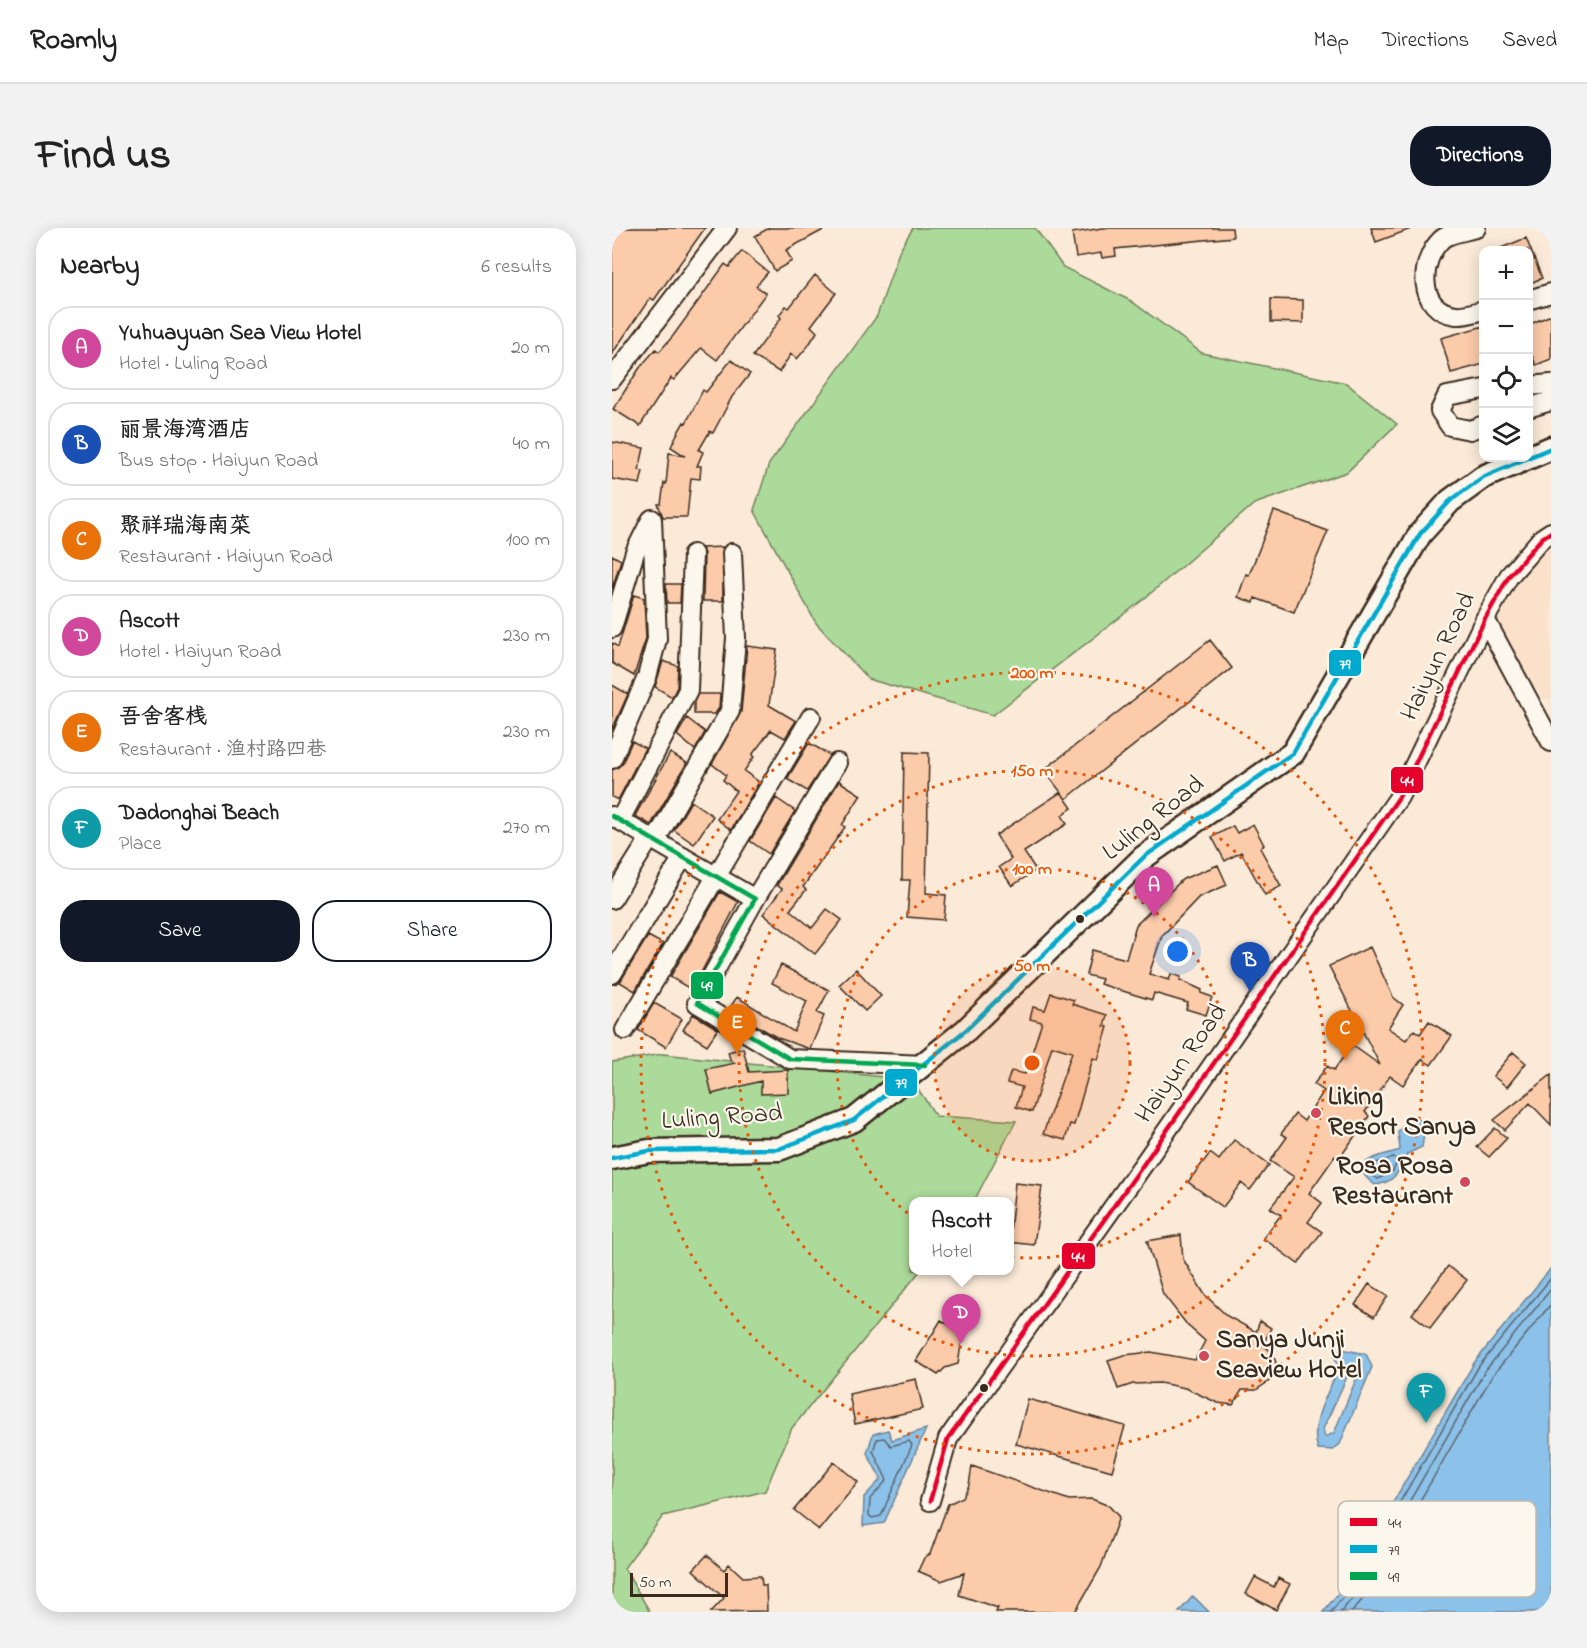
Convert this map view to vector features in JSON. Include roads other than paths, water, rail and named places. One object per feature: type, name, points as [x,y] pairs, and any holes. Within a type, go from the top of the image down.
[{"type":"main road","name":"Luling Road","points":[[612,1158],[648,1152],[778,1149],[854,1120],[966,1030],[1143,857],[1293,753],[1420,534],[1449,501],[1483,477],[1551,448]]},
{"type":"street","points":[[612,379],[727,228]]},
{"type":"street","points":[[1476,228],[1442,238],[1426,260],[1425,287],[1434,306],[1456,315],[1479,311]]},
{"type":"street","points":[[1533,298],[1551,293]]},
{"type":"street","points":[[1533,386],[1551,384]]},
{"type":"street","points":[[1479,390],[1447,396],[1440,411],[1449,426],[1470,430],[1479,427]]},
{"type":"street","points":[[1533,406],[1551,401]]},
{"type":"street","points":[[612,628],[635,552],[652,519],[657,639],[647,677],[612,759]]},
{"type":"street","name":"Haiyun Road","points":[[930,1501],[948,1439],[1136,1175],[1399,797],[1485,619],[1509,576],[1542,538],[1551,532]]},
{"type":"street","points":[[612,899],[653,839],[730,711],[736,638],[732,553]]},
{"type":"street","points":[[693,554],[688,690],[614,818],[755,898]]},
{"type":"street","points":[[1485,619],[1551,742]]},
{"type":"street","points":[[625,1030],[811,717]]},
{"type":"street","points":[[837,763],[755,898],[697,1003],[790,1059],[925,1065]]},
{"type":"street","points":[[612,974],[683,857]]},
{"type":"water","points":[[1409,1119],[1420,1120],[1425,1129],[1422,1147],[1407,1154],[1392,1179],[1375,1185],[1362,1170],[1364,1165],[1376,1157],[1400,1150],[1398,1132]]},
{"type":"water","points":[[1551,1268],[1551,1612],[1323,1612],[1338,1594],[1338,1597],[1536,1597],[1536,1501],[1394,1501],[1474,1363]]},
{"type":"water","points":[[1341,1349],[1366,1354],[1372,1367],[1340,1444],[1333,1450],[1318,1449],[1316,1429],[1318,1418],[1339,1367],[1334,1356],[1336,1351]],"holes":[[[1352,1366],[1356,1366],[1359,1372],[1334,1433],[1325,1437],[1323,1429]]]},
{"type":"water","points":[[926,1429],[884,1523],[863,1526],[864,1497],[881,1479],[867,1453],[873,1434],[888,1430],[892,1440]]},
{"type":"water","points":[[1193,1596],[1209,1612],[1179,1612]]},
{"type":"place","name":"Yuhuayuan Sea View Hotel","points":[[1154,917]]},
{"type":"place","name":"丽景海湾酒店","points":[[1250,992]]},
{"type":"place","name":"吾舍客栈","points":[[737,1054]]},
{"type":"place","name":"聚祥瑞海南菜","points":[[1345,1060]]},
{"type":"place","name":"Liking Resort Sanya","points":[[1316,1113]]},
{"type":"place","name":"Rosa Rosa Restaurant","points":[[1465,1182]]},
{"type":"place","name":"Ascott","points":[[961,1344]]},
{"type":"place","name":"Sanya Junji Seaview Hotel","points":[[1204,1356]]},
{"type":"place","name":"Dadonghai Beach","points":[[1426,1423]]}]
